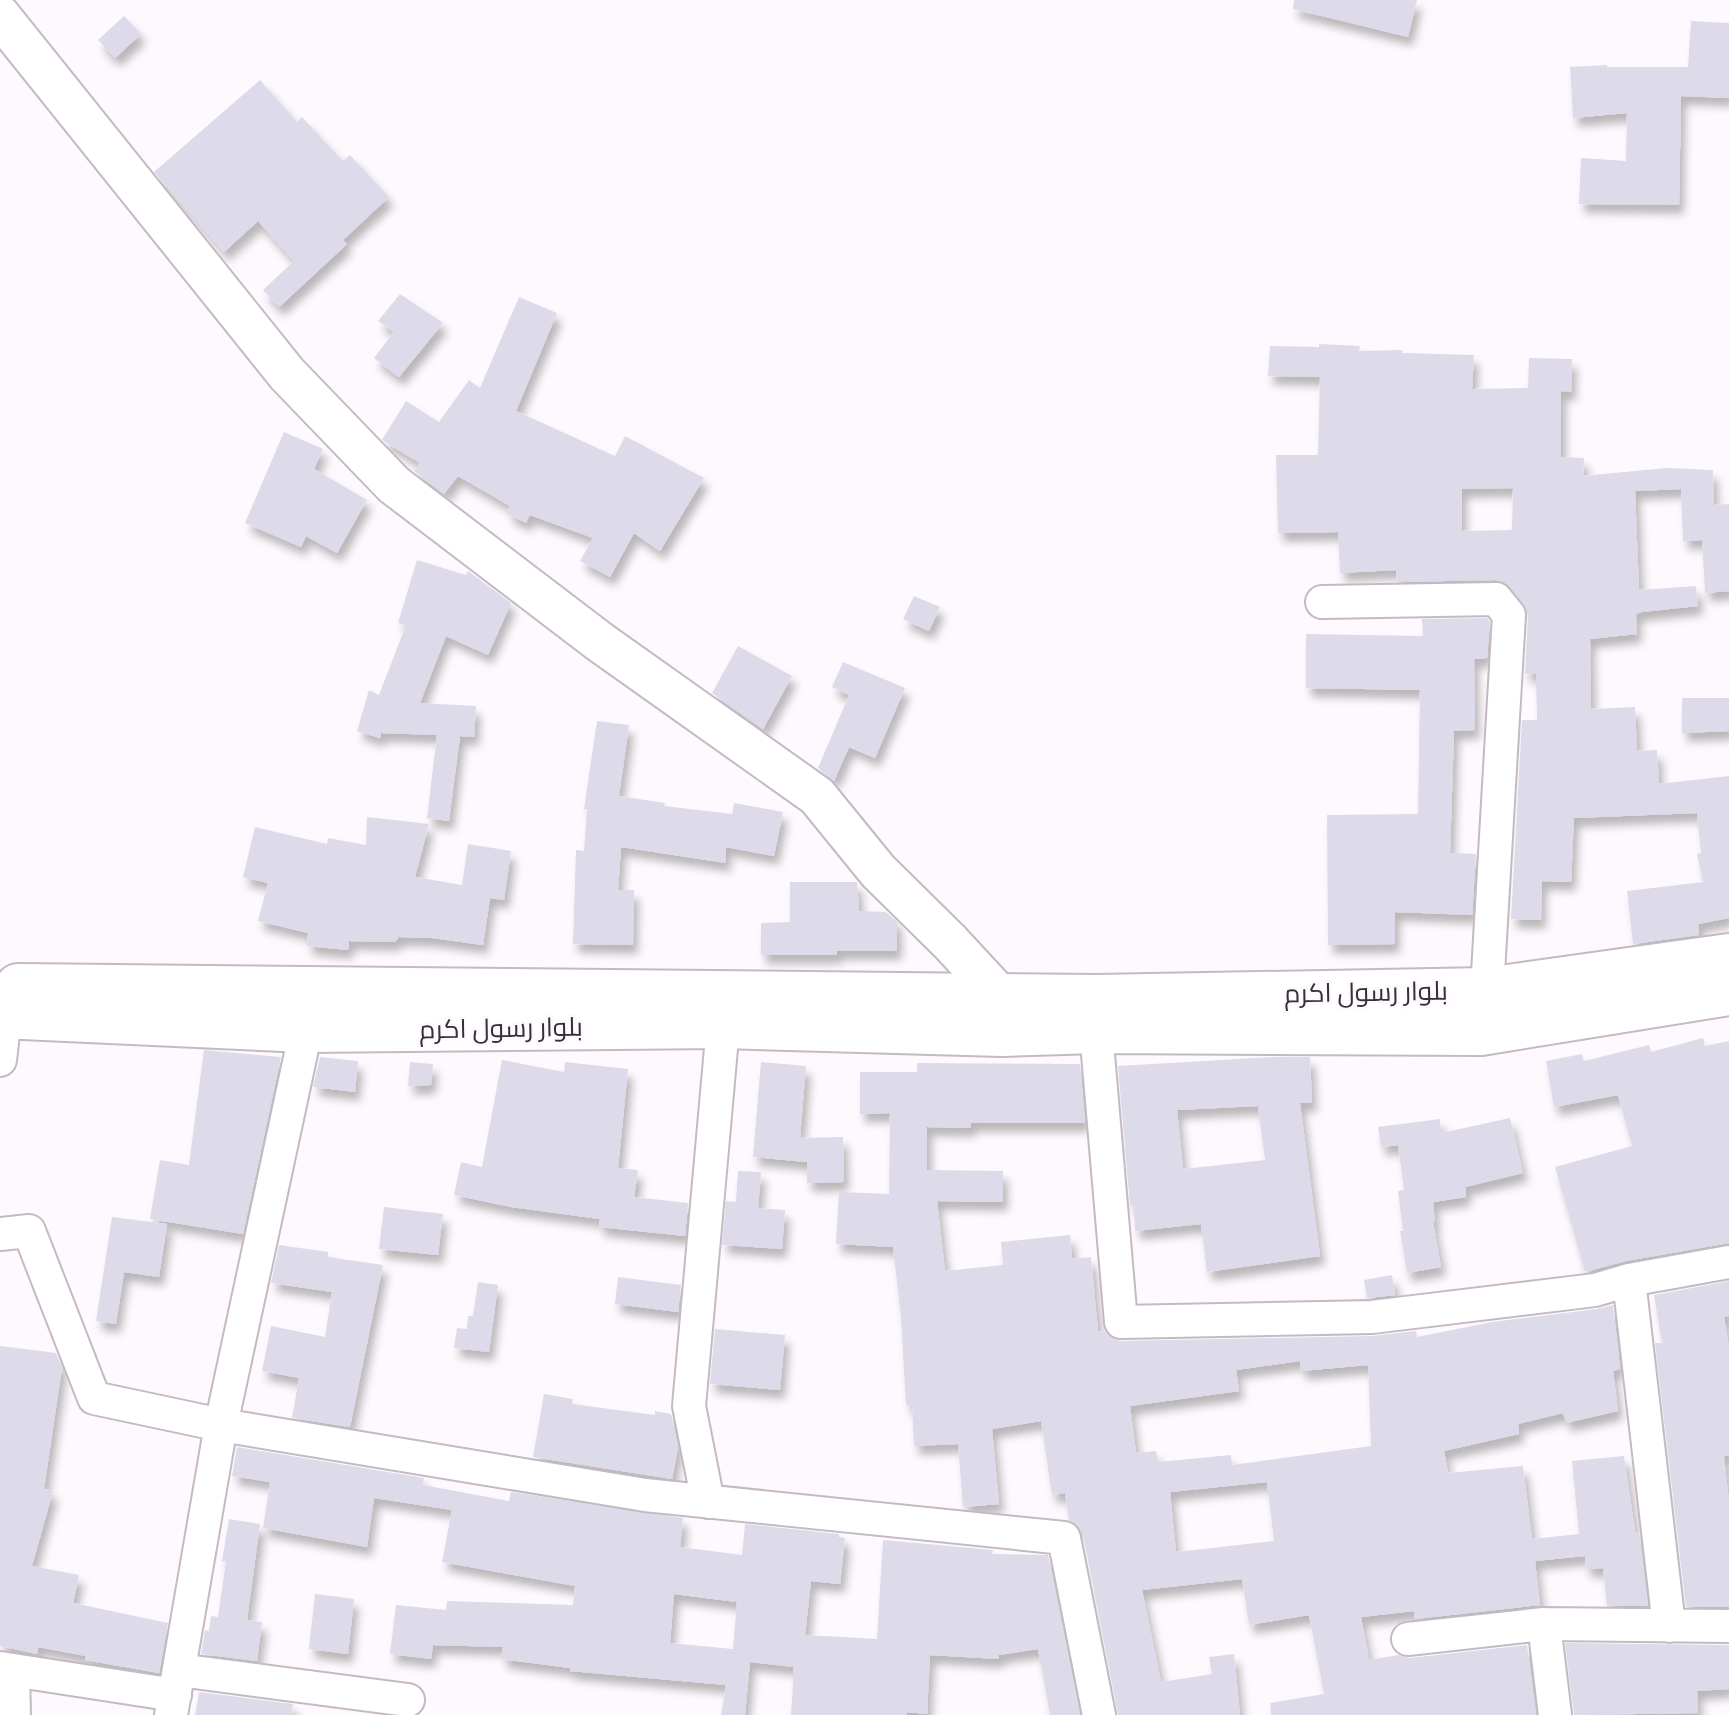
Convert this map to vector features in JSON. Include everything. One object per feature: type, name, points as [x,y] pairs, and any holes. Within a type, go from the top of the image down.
[{"type":"main road","name":"بلوار رسول اکرم","points":[[2,1006],[306,1030],[723,1026],[1001,1015],[1097,997],[1487,990],[1729,956]]},
{"type":"main road","name":"بلوار رسول اکرم","points":[[2,1006],[1001,1015],[1096,1031],[1481,1033],[1729,993]]},
{"type":"street","points":[[0,16],[287,374],[394,485],[600,642],[817,796],[878,871],[950,942],[1001,1015]]},
{"type":"street","points":[[1322,602],[1496,599],[1509,615],[1487,990]]},
{"type":"street","points":[[0,1060],[2,1006]]},
{"type":"street","points":[[708,1502],[689,1406],[723,1026]]},
{"type":"street","points":[[175,1693],[221,1425],[306,1030]]},
{"type":"street","points":[[1096,1031],[1121,1322],[1372,1317],[1595,1290],[1629,1280],[1729,1262]]},
{"type":"street","points":[[0,1234],[29,1231],[94,1398],[221,1425],[645,1495],[1064,1538],[1099,1715]]},
{"type":"street","points":[[1629,1280],[1669,1626]]},
{"type":"street","points":[[1544,1624],[1555,1715]]},
{"type":"street","points":[[1408,1639],[1544,1624],[1729,1626]]},
{"type":"street","points":[[14,1715],[7,1670],[175,1693],[408,1700]]},
{"type":"building","points":[[1294,0],[1417,0],[1408,37],[1293,9]]},
{"type":"building","points":[[124,16],[141,34],[115,58],[98,40]]},
{"type":"building","points":[[1691,21],[1729,23],[1729,98],[1681,96],[1679,205],[1579,204],[1581,158],[1626,161],[1627,113],[1573,118],[1570,67],[1688,67]]},
{"type":"building","points":[[260,80],[297,122],[302,117],[343,161],[350,155],[389,197],[343,240],[347,244],[279,307],[263,290],[294,261],[258,221],[224,252],[154,172]]},
{"type":"building","points":[[400,294],[443,323],[399,377],[374,358],[394,332],[378,321]]},
{"type":"building","points":[[519,297],[557,313],[516,411],[615,456],[625,436],[704,478],[660,551],[634,533],[610,577],[580,561],[593,538],[530,515],[526,523],[507,513],[510,506],[458,476],[444,494],[414,471],[420,463],[382,440],[406,401],[439,422],[469,380],[480,388]]},
{"type":"building","points":[[1319,344],[1360,346],[1359,351],[1402,350],[1402,353],[1474,355],[1472,389],[1528,388],[1529,358],[1572,359],[1571,392],[1561,391],[1561,457],[1584,458],[1583,476],[1666,468],[1713,470],[1714,505],[1729,504],[1729,591],[1705,593],[1702,540],[1683,541],[1681,489],[1635,491],[1639,590],[1696,586],[1698,606],[1642,612],[1636,614],[1637,634],[1590,639],[1591,709],[1635,707],[1637,751],[1657,750],[1659,784],[1729,776],[1729,918],[1698,924],[1699,935],[1633,944],[1627,891],[1703,882],[1697,854],[1701,853],[1697,813],[1574,818],[1571,882],[1542,881],[1541,920],[1511,919],[1522,720],[1537,720],[1536,673],[1525,674],[1528,616],[1524,604],[1510,587],[1496,580],[1397,582],[1396,570],[1340,573],[1338,532],[1278,533],[1276,455],[1318,455],[1320,377],[1268,376],[1270,346],[1319,347]],"holes":[[[1513,488],[1512,530],[1462,531],[1462,489]]]},
{"type":"building","points":[[284,432],[323,449],[314,469],[367,500],[337,553],[306,536],[301,547],[245,523]]},
{"type":"building","points":[[417,560],[466,575],[468,571],[511,603],[488,655],[446,636],[420,703],[476,706],[474,737],[460,736],[449,821],[427,818],[437,735],[381,733],[380,738],[357,731],[369,690],[379,695],[406,625],[398,623]]},
{"type":"building","points":[[914,596],[940,607],[929,631],[903,619]]},
{"type":"building","points":[[1487,618],[1490,621],[1487,658],[1474,659],[1475,730],[1454,731],[1450,853],[1476,854],[1472,915],[1395,912],[1395,944],[1328,945],[1327,815],[1418,814],[1420,690],[1306,688],[1306,634],[1423,636],[1422,619]]},
{"type":"building","points":[[738,646],[792,676],[763,729],[712,693]]},
{"type":"building","points":[[843,662],[905,688],[875,758],[849,747],[834,781],[818,768],[849,695],[832,687]]},
{"type":"building","points":[[1682,698],[1729,698],[1729,731],[1682,733]]},
{"type":"building","points":[[597,721],[629,725],[619,796],[665,803],[664,806],[732,814],[734,803],[783,812],[774,856],[726,847],[726,863],[621,847],[618,890],[634,890],[633,945],[573,944],[576,850],[584,851],[587,809],[584,809]]},
{"type":"building","points":[[367,817],[429,824],[415,877],[462,885],[468,844],[511,851],[504,900],[490,898],[483,945],[399,937],[395,942],[349,941],[348,950],[307,946],[308,933],[258,921],[268,883],[243,877],[255,827],[327,844],[328,838],[366,845]]},
{"type":"building","points":[[790,882],[857,882],[859,911],[886,912],[897,922],[897,951],[761,955],[761,923],[790,922]]},
{"type":"building","points":[[1703,1038],[1705,1046],[1729,1041],[1729,1243],[1626,1261],[1585,1272],[1555,1167],[1632,1146],[1618,1095],[1554,1107],[1546,1061],[1582,1054],[1584,1061],[1649,1045],[1651,1052]]},
{"type":"building","points":[[204,1050],[281,1057],[243,1234],[150,1219],[160,1160],[189,1165]]},
{"type":"building","points":[[320,1057],[358,1061],[355,1092],[313,1087]]},
{"type":"building","points":[[1310,1057],[1312,1103],[1300,1103],[1320,1256],[1207,1272],[1201,1224],[1135,1231],[1118,1066]],"holes":[[[1258,1106],[1265,1160],[1183,1169],[1177,1110]]]},
{"type":"building","points":[[502,1060],[564,1072],[565,1062],[628,1069],[618,1168],[638,1170],[634,1197],[688,1203],[685,1236],[599,1227],[600,1219],[511,1207],[454,1195],[461,1162],[482,1167]]},
{"type":"building","points":[[410,1062],[433,1064],[431,1085],[408,1086]]},
{"type":"building","points":[[761,1062],[806,1066],[800,1138],[843,1137],[844,1182],[807,1183],[807,1162],[753,1157]]},
{"type":"building","points":[[917,1063],[1080,1064],[1085,1123],[971,1123],[971,1128],[927,1127],[927,1170],[1003,1171],[1003,1202],[937,1201],[945,1271],[1003,1265],[1001,1242],[1070,1235],[1072,1259],[1091,1257],[1098,1332],[1104,1331],[1113,1339],[1372,1336],[1416,1331],[1417,1337],[1492,1322],[1613,1305],[1620,1369],[1613,1371],[1618,1411],[1566,1423],[1563,1413],[1518,1424],[1519,1434],[1444,1451],[1448,1473],[1523,1466],[1532,1539],[1579,1534],[1572,1461],[1624,1456],[1635,1532],[1639,1532],[1648,1606],[1607,1606],[1603,1568],[1586,1569],[1585,1556],[1535,1561],[1540,1605],[1415,1619],[1414,1611],[1361,1617],[1369,1660],[1527,1645],[1536,1715],[1271,1715],[1270,1703],[1324,1694],[1309,1615],[1249,1625],[1242,1579],[1142,1590],[1161,1682],[1212,1674],[1209,1657],[1234,1654],[1240,1715],[1118,1715],[1083,1534],[1069,1520],[1065,1493],[1052,1495],[1041,1421],[992,1429],[999,1504],[963,1507],[958,1444],[914,1446],[912,1405],[906,1405],[893,1247],[836,1244],[839,1192],[889,1194],[890,1113],[860,1114],[860,1072],[917,1072]],"holes":[[[1300,1361],[1301,1371],[1368,1365],[1371,1446],[1232,1465],[1231,1455],[1158,1462],[1156,1451],[1136,1453],[1130,1406],[1239,1391],[1236,1370]],[[1267,1482],[1274,1541],[1176,1552],[1170,1492]]]},
{"type":"building","points":[[1510,1118],[1523,1173],[1465,1187],[1466,1197],[1433,1202],[1433,1222],[1441,1267],[1407,1273],[1400,1231],[1403,1231],[1398,1191],[1404,1190],[1398,1145],[1381,1147],[1378,1127],[1440,1119],[1441,1133]]},
{"type":"building","points":[[738,1171],[761,1172],[758,1208],[785,1210],[782,1249],[722,1245],[726,1201],[736,1202]]},
{"type":"building","points":[[384,1207],[443,1214],[438,1255],[379,1249]]},
{"type":"building","points":[[112,1217],[167,1224],[159,1277],[124,1272],[116,1324],[96,1321]]},
{"type":"building","points":[[279,1245],[328,1252],[328,1257],[383,1265],[350,1427],[292,1418],[299,1378],[262,1371],[271,1326],[325,1337],[332,1292],[271,1283]]},
{"type":"building","points":[[1392,1275],[1395,1295],[1367,1298],[1364,1280]]},
{"type":"building","points":[[618,1277],[681,1285],[678,1312],[615,1304]]},
{"type":"building","points":[[1729,1281],[1729,1316],[1724,1317],[1729,1348],[1729,1455],[1724,1456],[1729,1503],[1729,1607],[1686,1607],[1655,1343],[1662,1343],[1654,1295]]},
{"type":"building","points":[[478,1282],[498,1285],[489,1352],[454,1348],[457,1328],[467,1329],[468,1316],[473,1316]]},
{"type":"building","points":[[715,1329],[785,1335],[780,1390],[710,1384]]},
{"type":"building","points":[[0,1346],[56,1353],[62,1368],[44,1489],[53,1491],[32,1566],[79,1575],[73,1603],[168,1623],[159,1673],[85,1660],[86,1656],[38,1647],[37,1654],[0,1646]]},
{"type":"building","points":[[544,1394],[573,1399],[572,1404],[655,1415],[655,1411],[671,1414],[678,1448],[672,1479],[533,1457]]},
{"type":"building","points":[[237,1447],[424,1478],[423,1485],[509,1501],[511,1492],[683,1518],[680,1547],[742,1555],[745,1524],[839,1534],[839,1537],[845,1538],[840,1584],[811,1581],[805,1635],[877,1639],[883,1540],[993,1550],[992,1554],[1048,1555],[1080,1715],[1050,1715],[1038,1649],[999,1655],[999,1659],[930,1655],[927,1714],[907,1712],[907,1715],[791,1715],[794,1667],[750,1662],[745,1715],[721,1715],[726,1685],[570,1671],[570,1668],[501,1659],[503,1647],[433,1645],[431,1659],[390,1654],[396,1605],[446,1610],[447,1601],[573,1605],[575,1586],[442,1562],[452,1510],[374,1498],[367,1547],[263,1528],[270,1482],[232,1476]],"holes":[[[674,1594],[737,1602],[733,1649],[670,1643]]]},
{"type":"building","points":[[229,1519],[260,1524],[247,1620],[262,1622],[257,1661],[201,1654],[211,1616],[218,1617]]},
{"type":"building","points":[[315,1594],[354,1599],[348,1654],[309,1649]]},
{"type":"building","points":[[1565,1643],[1729,1645],[1729,1689],[1697,1691],[1698,1713],[1574,1715]]},
{"type":"building","points":[[199,1692],[293,1704],[291,1715],[195,1715]]}]
